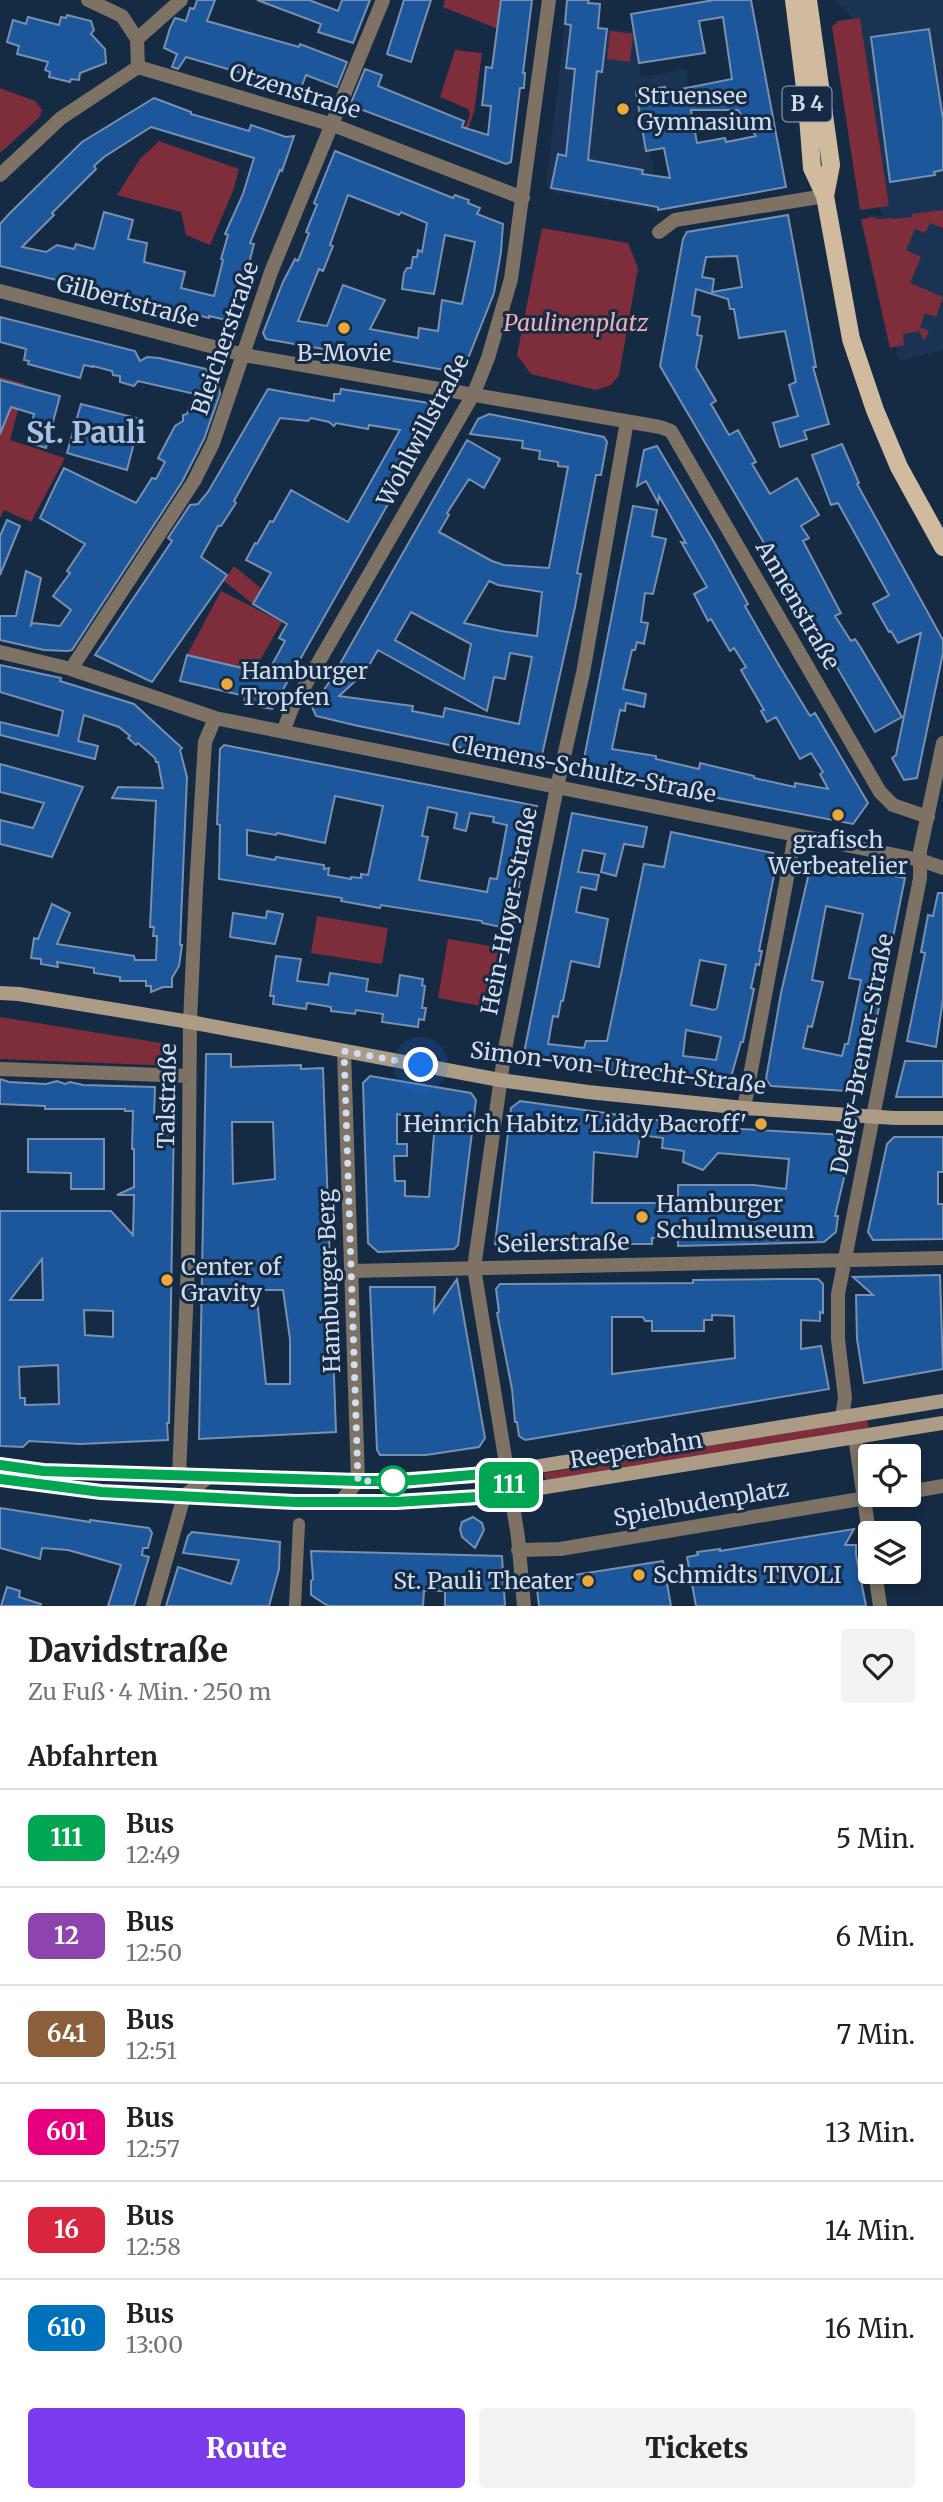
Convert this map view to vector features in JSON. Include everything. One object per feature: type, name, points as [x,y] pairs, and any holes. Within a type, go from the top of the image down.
[{"type":"main road","name":"B 4","points":[[794,0],[812,168],[825,196],[841,292],[860,371],[899,467],[943,547]]},
{"type":"main road","name":"B 4","points":[[808,0],[831,165],[825,196]]},
{"type":"main road","name":"Simon-von-Utrecht-Straße","points":[[0,993],[190,1022],[500,1080],[612,1095],[744,1108],[943,1118]]},
{"type":"main road","name":"Reeperbahn","points":[[0,1465],[43,1471],[179,1476],[415,1480],[507,1472],[943,1401]]},
{"type":"main road","name":"Reeperbahn","points":[[0,1479],[101,1492],[396,1502],[511,1495],[943,1423]]},
{"type":"street","points":[[0,175],[61,118],[138,67],[136,38],[122,16],[88,0]]},
{"type":"street","points":[[136,38],[181,0]]},
{"type":"street","name":"Bleicherstraße","points":[[71,670],[194,481],[213,443],[271,272],[383,0]]},
{"type":"street","name":"Wohlwillstraße","points":[[283,732],[292,708],[474,393],[488,358],[511,279],[549,0]]},
{"type":"street","name":"Otzenstraße","points":[[138,67],[333,125],[523,198]]},
{"type":"street","points":[[659,232],[675,220],[825,196]]},
{"type":"street","name":"Gilbertstraße","points":[[0,291],[244,355],[474,393]]},
{"type":"street","points":[[474,393],[627,421]]},
{"type":"street","name":"Hein-Hoyer-Straße","points":[[524,1606],[511,1495],[474,1268],[500,1080],[557,787],[583,673],[627,421]]},
{"type":"street","name":"Annenstraße","points":[[627,421],[671,431],[880,792],[893,805],[928,817]]},
{"type":"street","name":"Clemens-Schultz-Straße","points":[[0,652],[71,670],[215,718],[920,860],[943,868]]},
{"type":"street","name":"Talstraße","points":[[179,1476],[188,1264],[190,1022],[205,742],[215,718]]},
{"type":"street","name":"Detlev-Bremer-Straße","points":[[842,1417],[845,1398],[838,1339],[838,1294],[920,878],[920,860],[943,743]]},
{"type":"street","points":[[744,1108],[795,835]]},
{"type":"street","name":"Hamburger Berg","points":[[344,1051],[358,1481]]},
{"type":"street","points":[[0,1069],[189,1076]]},
{"type":"street","name":"Seilerstraße","points":[[351,1270],[943,1258]]},
{"type":"street","points":[[855,1437],[858,1458]]},
{"type":"street","points":[[153,1606],[184,1496],[210,1476]]},
{"type":"street","points":[[340,1502],[358,1481]]},
{"type":"street","points":[[921,1490],[943,1486]]},
{"type":"street","name":"Spielbudenplatz","points":[[519,1550],[560,1549],[858,1500]]},
{"type":"street","points":[[295,1606],[299,1524]]},
{"type":"street","points":[[877,1584],[880,1606]]},
{"type":"shaded area","points":[[835,0],[943,0],[943,350],[899,361],[867,215],[882,216],[854,20]]},
{"type":"shaded area","name":"Struensee Gymnasium","points":[[565,24],[634,32],[641,77],[686,69],[697,142],[651,151],[658,210],[552,192],[546,184]]},
{"type":"green space","points":[[445,0],[501,0],[498,29],[443,7]]},
{"type":"green space","points":[[860,18],[889,206],[860,210],[832,27],[838,21]]},
{"type":"green space","points":[[610,31],[633,34],[630,62],[607,59]]},
{"type":"green space","points":[[455,50],[482,53],[474,112],[468,129],[465,128],[470,114],[468,109],[440,97]]},
{"type":"green space","points":[[0,88],[35,101],[42,110],[39,118],[0,153]]},
{"type":"green space","points":[[159,141],[239,169],[233,191],[210,245],[186,235],[181,212],[117,195],[140,159]]},
{"type":"green space","points":[[943,210],[943,228],[930,223],[925,233],[915,229],[906,250],[921,257],[910,283],[943,297],[936,317],[925,313],[920,327],[929,331],[924,341],[919,331],[903,334],[904,345],[890,348],[861,219],[912,217],[912,214]]},
{"type":"green space","name":"Paulinenplatz","points":[[542,228],[628,243],[638,268],[619,375],[611,385],[596,390],[531,374],[517,355]]},
{"type":"green space","points":[[0,377],[25,384],[10,440],[65,458],[31,522],[4,510],[0,518]]},
{"type":"green space","points":[[234,566],[262,589],[253,604],[224,581]]},
{"type":"green space","points":[[221,591],[282,622],[252,674],[244,669],[187,655]]},
{"type":"green space","points":[[317,916],[388,928],[382,964],[311,953]]},
{"type":"green space","points":[[448,939],[502,948],[491,1008],[438,998]]},
{"type":"green space","points":[[0,1017],[161,1043],[177,1060],[176,1066],[0,1059]]},
{"type":"green space","points":[[867,1420],[869,1428],[546,1483],[544,1473]]},
{"type":"building","points":[[197,0],[215,0],[207,21],[299,47],[300,44],[347,62],[337,87],[306,75],[300,90],[186,57],[178,69],[172,67],[177,54],[164,48],[170,28],[175,18],[186,21],[190,8],[194,9]]},
{"type":"building","points":[[257,0],[309,0],[338,11],[342,0],[370,0],[353,43],[318,32],[321,24]]},
{"type":"building","points":[[404,0],[431,0],[411,62],[387,54]]},
{"type":"building","points":[[501,0],[532,0],[523,73],[524,88],[520,88],[511,162],[506,164],[352,106],[365,69],[382,75],[378,86],[464,121],[462,127],[488,135],[491,106],[482,105],[486,67],[492,68]]},
{"type":"building","points":[[567,0],[589,0],[588,3],[600,4],[598,28],[607,29],[602,72],[597,71],[588,160],[670,178],[664,148],[646,151],[636,92],[665,87],[666,92],[732,79],[723,17],[699,21],[705,53],[639,63],[631,14],[714,0],[751,0],[786,187],[658,210],[658,207],[551,188],[558,154],[566,156],[575,69],[566,68],[571,25],[565,24]],"holes":[[[691,110],[738,110],[756,136],[726,142],[725,138],[697,143]]]},
{"type":"building","points":[[67,15],[91,21],[94,30],[91,34],[105,49],[106,63],[80,73],[79,80],[71,79],[70,82],[49,77],[50,72],[45,70],[48,62],[17,54],[19,46],[7,42],[13,20],[26,24],[28,17],[59,25],[61,17],[66,18]]},
{"type":"building","points":[[929,29],[943,119],[943,170],[934,172],[935,175],[890,182],[871,37]]},
{"type":"building","points":[[154,98],[191,114],[249,131],[251,125],[286,137],[294,136],[282,171],[280,170],[250,243],[254,244],[246,275],[227,320],[209,318],[0,266],[0,224],[82,142]],"holes":[[[151,127],[254,158],[243,194],[225,234],[228,235],[214,296],[181,288],[185,272],[144,262],[147,243],[128,239],[133,220],[104,212],[94,249],[76,244],[74,249],[57,245],[46,252],[22,247],[96,169],[94,166]]]},
{"type":"building","points":[[335,151],[453,198],[455,195],[469,200],[468,203],[480,208],[477,214],[503,224],[494,293],[465,366],[456,372],[266,339],[263,333],[283,282],[295,259],[298,261],[309,233],[306,232],[317,205],[314,203]],"holes":[[[348,195],[399,215],[401,212],[427,223],[422,252],[418,250],[417,257],[413,257],[411,268],[407,268],[404,273],[402,289],[434,294],[445,235],[475,242],[462,304],[442,300],[438,331],[419,328],[418,338],[370,329],[385,300],[343,285],[327,326],[298,321],[319,269],[323,271],[333,246],[330,245]]]},
{"type":"building","points":[[788,215],[816,367],[813,367],[829,424],[804,431],[807,439],[780,447],[773,423],[798,416],[789,385],[796,382],[785,331],[739,338],[734,309],[730,309],[728,299],[696,289],[692,315],[700,317],[697,335],[702,336],[696,367],[716,401],[711,404],[729,435],[738,430],[756,462],[752,464],[770,494],[797,478],[819,515],[801,526],[809,538],[803,541],[841,613],[835,616],[851,641],[855,639],[861,648],[902,717],[875,732],[660,366],[683,239],[687,232]],"holes":[[[737,256],[742,287],[712,292],[714,279],[702,277],[706,257]]]},
{"type":"building","points":[[0,317],[135,351],[140,361],[147,357],[159,358],[206,369],[219,388],[220,394],[204,439],[182,482],[72,650],[44,650],[0,640],[0,616],[16,616],[26,571],[41,578],[31,625],[60,626],[71,610],[53,596],[70,573],[67,571],[85,544],[40,518],[56,484],[64,468],[136,503],[152,478],[156,479],[165,462],[158,458],[175,426],[183,421],[183,415],[187,414],[195,394],[138,381],[134,386],[120,382],[120,376],[113,375],[112,371],[93,366],[84,365],[80,378],[28,364],[29,361],[24,360],[26,349],[0,342]]},
{"type":"building","points":[[0,380],[60,396],[46,448],[27,442],[34,414],[11,407],[0,434]]},
{"type":"building","points":[[268,389],[334,401],[334,394],[340,394],[341,389],[435,404],[439,414],[272,709],[244,704],[245,696],[180,681],[187,655],[267,674],[285,641],[279,638],[287,624],[253,604],[271,573],[246,560],[255,543],[257,544],[270,521],[273,522],[291,490],[348,522],[400,430],[369,425],[368,429],[336,423],[334,426],[329,422],[311,418],[308,421],[280,418],[234,501],[236,503],[221,526],[218,526],[201,557],[227,575],[152,682],[95,655],[172,541],[168,538],[190,505],[198,504],[208,492]]},
{"type":"building","points":[[81,404],[140,419],[127,470],[67,453]]},
{"type":"building","points":[[489,414],[604,437],[607,442],[601,475],[596,475],[577,573],[581,574],[575,607],[540,764],[316,716],[312,707],[332,678],[467,440],[500,459],[484,488],[469,479],[447,513],[449,515],[439,532],[504,565],[549,568],[568,467],[558,466],[558,462],[539,459],[540,451],[522,448],[523,441],[470,434],[478,419]],"holes":[[[489,581],[542,592],[537,636],[464,623]],[[411,612],[471,644],[464,679],[395,640]],[[378,650],[487,711],[494,677],[505,679],[510,653],[532,657],[519,724],[445,708],[443,717],[412,711],[413,706],[339,696],[365,672]]]},
{"type":"building","points":[[842,444],[859,483],[857,484],[943,640],[943,653],[917,778],[904,780],[892,758],[896,755],[921,633],[898,643],[891,631],[889,632],[873,604],[889,595],[838,503],[831,505],[812,455]]},
{"type":"building","points":[[657,446],[714,542],[748,604],[745,606],[777,662],[810,716],[815,713],[868,803],[853,824],[588,773],[583,764],[633,506],[657,510],[652,536],[666,539],[653,594],[645,593],[641,622],[648,623],[644,644],[637,642],[635,650],[632,650],[623,689],[646,694],[644,707],[626,703],[625,711],[620,710],[612,749],[656,756],[656,759],[699,769],[700,763],[795,787],[795,783],[828,789],[820,774],[823,772],[811,753],[800,759],[776,717],[767,722],[761,711],[764,710],[741,670],[746,667],[734,648],[730,651],[711,619],[708,621],[694,594],[707,587],[681,542],[686,543],[659,496],[658,503],[646,481],[637,486],[644,450]]},
{"type":"building","points":[[7,520],[20,526],[0,575],[0,536]]},
{"type":"building","points":[[0,665],[61,678],[60,681],[134,704],[182,748],[180,750],[187,777],[182,945],[172,987],[151,992],[151,986],[146,986],[146,981],[120,981],[120,977],[94,973],[94,968],[57,962],[58,967],[41,964],[41,959],[31,958],[34,938],[38,939],[52,904],[70,913],[57,944],[134,956],[135,960],[156,960],[157,936],[153,936],[154,927],[150,927],[156,801],[112,798],[118,787],[163,788],[155,758],[138,743],[136,745],[119,727],[84,715],[78,741],[98,746],[95,759],[0,735],[0,722],[58,736],[63,711],[0,692]]},
{"type":"building","points":[[224,745],[537,806],[529,848],[525,847],[513,925],[502,923],[501,927],[482,921],[381,905],[380,908],[341,901],[342,898],[219,879],[220,825],[217,824],[220,749]],"holes":[[[335,796],[383,806],[368,875],[361,874],[361,878],[351,879],[328,875],[329,868],[324,869],[324,865],[247,855],[247,830],[325,843]],[[428,807],[457,813],[454,828],[466,831],[470,813],[494,817],[493,822],[507,825],[497,879],[490,878],[487,892],[419,880],[428,837],[422,836]]]},
{"type":"building","points":[[0,764],[83,787],[52,857],[0,844],[0,820],[33,828],[44,803],[0,792]]},
{"type":"building","points":[[572,813],[647,827],[643,847],[624,844],[616,876],[601,872],[605,854],[583,850],[578,872],[599,875],[596,890],[581,887],[576,912],[608,919],[599,967],[571,961],[563,1001],[558,1017],[553,1016],[548,1044],[584,1048],[586,1041],[607,1041],[644,864],[664,867],[671,832],[773,853],[777,860],[759,951],[762,951],[759,965],[756,964],[751,988],[754,989],[743,1042],[729,1084],[620,1073],[523,1058]],"holes":[[[700,960],[726,965],[717,1008],[714,1010],[691,1005]],[[686,1030],[721,1037],[716,1060],[683,1056]]]},
{"type":"building","points":[[812,860],[905,878],[862,1092],[771,1086],[766,1079],[781,993]],"holes":[[[826,906],[863,914],[849,978],[861,980],[848,1044],[845,1044],[842,1056],[803,1048],[808,1026],[812,1027],[823,982],[812,980]]]},
{"type":"building","points":[[938,893],[943,893],[943,999],[936,1047],[907,1041],[925,953],[921,952],[928,915],[933,916]]},
{"type":"building","points":[[267,911],[283,914],[275,944],[230,937],[233,913],[266,918]]},
{"type":"building","points":[[276,956],[301,959],[297,981],[328,985],[330,973],[368,979],[366,991],[397,996],[400,975],[423,979],[422,985],[425,986],[422,1008],[426,1008],[424,1020],[419,1019],[418,1027],[382,1022],[383,1014],[356,1010],[355,1014],[331,1011],[331,1007],[307,1003],[306,1009],[273,1004],[274,996],[270,996]]},
{"type":"building","points":[[206,1054],[231,1054],[231,1067],[301,1065],[301,1069],[323,1068],[336,1432],[199,1439]],"holes":[[[232,1122],[273,1122],[275,1179],[233,1184]],[[256,1290],[283,1290],[290,1339],[290,1384],[266,1384]]]},
{"type":"building","points":[[905,1061],[943,1061],[943,1097],[896,1097]]},
{"type":"building","points":[[370,1076],[471,1093],[476,1100],[458,1245],[454,1249],[378,1252],[368,1243],[363,1083]],"holes":[[[397,1114],[435,1122],[429,1197],[405,1196],[405,1181],[395,1181],[394,1156],[407,1156],[407,1144],[397,1144]]]},
{"type":"building","points":[[0,1079],[46,1084],[57,1081],[65,1084],[70,1082],[83,1085],[155,1087],[154,1117],[174,1117],[168,1440],[80,1444],[29,1441],[23,1447],[0,1446],[0,1211],[111,1211],[133,1235],[134,1195],[117,1195],[134,1187],[134,1149],[133,1111],[45,1109],[45,1106],[0,1104]],"holes":[[[42,1259],[43,1300],[10,1300]],[[84,1310],[113,1311],[113,1337],[85,1335]],[[58,1365],[59,1404],[25,1405],[25,1398],[20,1398],[19,1367]]]},
{"type":"building","points":[[520,1101],[706,1127],[844,1135],[852,1144],[835,1216],[838,1216],[836,1232],[824,1242],[678,1246],[678,1238],[652,1238],[652,1244],[620,1244],[620,1239],[593,1239],[593,1247],[500,1248],[495,1244],[511,1108]],"holes":[[[640,1135],[663,1138],[662,1148],[684,1151],[683,1162],[703,1170],[718,1153],[789,1159],[786,1189],[754,1185],[678,1185],[678,1203],[592,1203],[594,1152],[637,1157]]]},
{"type":"building","points":[[894,1137],[943,1137],[943,1172],[938,1172],[938,1204],[943,1204],[943,1239],[873,1240],[868,1232],[887,1144]]},
{"type":"building","points":[[28,1139],[104,1139],[104,1189],[71,1189],[71,1173],[28,1172]]},
{"type":"building","points":[[940,1275],[943,1369],[864,1383],[857,1339],[856,1295],[873,1295],[853,1277]]},
{"type":"building","points":[[457,1279],[485,1438],[479,1447],[426,1455],[380,1455],[377,1450],[370,1287],[435,1287],[434,1312]]},
{"type":"building","points":[[818,1279],[823,1284],[823,1313],[820,1312],[820,1321],[801,1320],[801,1349],[821,1346],[829,1389],[525,1440],[519,1436],[497,1313],[496,1289],[500,1284],[693,1283],[693,1280]],"holes":[[[712,1315],[734,1316],[735,1358],[612,1374],[612,1317],[643,1317],[645,1321],[652,1321],[652,1331],[704,1331],[704,1320],[712,1320]]]},
{"type":"building","points":[[0,1508],[149,1528],[152,1533],[148,1548],[143,1548],[142,1555],[149,1557],[134,1606],[108,1606],[121,1565],[68,1550],[42,1548],[40,1559],[0,1548]]},
{"type":"building","points":[[473,1517],[482,1523],[484,1530],[475,1548],[462,1537],[460,1529],[462,1522]]},
{"type":"building","points":[[854,1529],[845,1545],[856,1545],[858,1584],[862,1584],[866,1606],[696,1606],[687,1557],[698,1555],[697,1552],[720,1551]]},
{"type":"building","points":[[192,1532],[280,1542],[279,1569],[269,1606],[166,1606],[178,1567],[231,1584],[239,1560],[183,1553],[188,1536]]},
{"type":"building","points":[[311,1551],[502,1556],[505,1606],[445,1606],[445,1591],[424,1591],[423,1606],[328,1606],[311,1595]]},
{"type":"building","points":[[663,1561],[671,1606],[539,1606],[536,1581]]},
{"type":"building","points":[[7,1587],[20,1591],[19,1597],[41,1604],[40,1606],[1,1606]]},
{"type":"bus line","name":"111","points":[[0,1465],[43,1471],[358,1481],[402,1481],[507,1472],[511,1495],[396,1502],[295,1502],[101,1492],[0,1479]]},
{"type":"place","name":"Struensee Gymnasium","points":[[623,109]]},
{"type":"place","name":"B-Movie","points":[[344,328]]},
{"type":"place","name":"Hamburger Tropfen","points":[[227,684]]},
{"type":"place","name":"grafisch Werbeatelier","points":[[838,815]]},
{"type":"place","name":"Heinrich Habitz 'Liddy Bacroff'","points":[[761,1124]]},
{"type":"place","name":"Hamburger Schulmuseum","points":[[642,1217]]},
{"type":"place","name":"Center of Gravity","points":[[167,1280]]},
{"type":"place","name":"Schmidts TIVOLI","points":[[639,1575]]},
{"type":"place","name":"St. Pauli Theater","points":[[588,1581]]},
{"type":"district","name":"St. Pauli","points":[[86,433]]},
{"type":"route","points":[[393,1481],[358,1481],[344,1051],[421,1065]]}]
